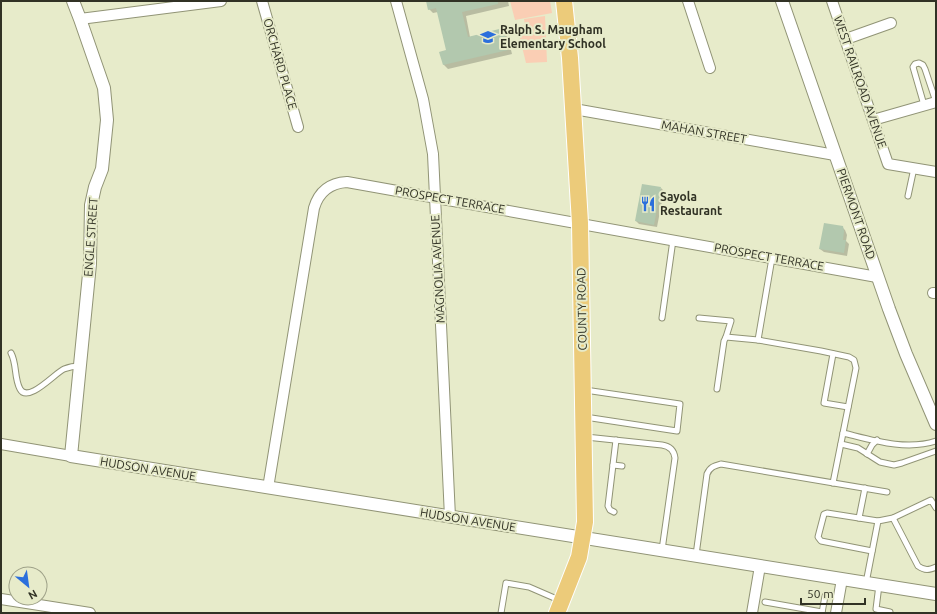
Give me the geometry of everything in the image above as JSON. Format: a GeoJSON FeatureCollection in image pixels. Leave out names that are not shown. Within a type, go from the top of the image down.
{"type":"FeatureCollection","features":[{"type":"Feature","properties":{"kind":"main road","name":"COUNTY ROAD"},"geometry":{"type":"LineString","coordinates":[[560,607],[577,563],[584,538],[586,522],[580,224],[574,109],[567,19],[564,1]]}},
{"type":"Feature","properties":{"kind":"street","name":"ENGLE STREET"},"geometry":{"type":"LineString","coordinates":[[71,456],[90,264],[90,205],[102,169],[107,120],[104,88],[73,1]]}},
{"type":"Feature","properties":{"kind":"street"},"geometry":{"type":"LineString","coordinates":[[80,19],[221,1]]}},
{"type":"Feature","properties":{"kind":"street","name":"ORCHARD PLACE"},"geometry":{"type":"LineString","coordinates":[[262,1],[298,127]]}},
{"type":"Feature","properties":{"kind":"street","name":"MAGNOLIA AVENUE"},"geometry":{"type":"LineString","coordinates":[[396,1],[423,99],[433,154],[450,517]]}},
{"type":"Feature","properties":{"kind":"street"},"geometry":{"type":"LineString","coordinates":[[688,1],[710,68]]}},
{"type":"Feature","properties":{"kind":"street","name":"PIERMONT ROAD"},"geometry":{"type":"LineString","coordinates":[[782,1],[877,277],[906,354],[936,424]]}},
{"type":"Feature","properties":{"kind":"street","name":"WEST RAILROAD AVENUE"},"geometry":{"type":"LineString","coordinates":[[832,1],[888,164],[914,168]]}},
{"type":"Feature","properties":{"kind":"street"},"geometry":{"type":"LineString","coordinates":[[846,39],[891,23]]}},
{"type":"Feature","properties":{"kind":"street"},"geometry":{"type":"LineString","coordinates":[[873,120],[936,102]]}},
{"type":"Feature","properties":{"kind":"street","name":"MAHAN STREET"},"geometry":{"type":"LineString","coordinates":[[574,109],[835,155]]}},
{"type":"Feature","properties":{"kind":"street"},"geometry":{"type":"LineString","coordinates":[[914,168],[936,172]]}},
{"type":"Feature","properties":{"kind":"street","name":"PROSPECT TERRACE"},"geometry":{"type":"LineString","coordinates":[[268,488],[314,208],[316,200],[325,188],[339,182],[347,182],[435,197],[877,277]]}},
{"type":"Feature","properties":{"kind":"street","name":"HUDSON AVENUE"},"geometry":{"type":"LineString","coordinates":[[1,444],[936,594]]}},
{"type":"Feature","properties":{"kind":"street"},"geometry":{"type":"LineString","coordinates":[[752,613],[760,566]]}},
{"type":"Feature","properties":{"kind":"street"},"geometry":{"type":"LineString","coordinates":[[836,613],[842,579]]}},
{"type":"Feature","properties":{"kind":"street"},"geometry":{"type":"LineString","coordinates":[[1,599],[90,613]]}},
{"type":"Feature","properties":{"kind":"lane"},"geometry":{"type":"LineString","coordinates":[[924,105],[913,67],[915,64],[919,63],[925,69],[936,102]]}},
{"type":"Feature","properties":{"kind":"lane"},"geometry":{"type":"LineString","coordinates":[[908,196],[914,168]]}},
{"type":"Feature","properties":{"kind":"lane"},"geometry":{"type":"LineString","coordinates":[[662,318],[673,240]]}},
{"type":"Feature","properties":{"kind":"lane"},"geometry":{"type":"LineString","coordinates":[[758,340],[772,258]]}},
{"type":"Feature","properties":{"kind":"lane"},"geometry":{"type":"LineString","coordinates":[[699,318],[731,321],[724,341],[717,389]]}},
{"type":"Feature","properties":{"kind":"lane"},"geometry":{"type":"LineString","coordinates":[[726,337],[758,340],[849,357],[854,360],[856,368],[833,483]]}},
{"type":"Feature","properties":{"kind":"lane"},"geometry":{"type":"LineString","coordinates":[[11,353],[14,358],[20,390],[24,393],[34,391],[63,369],[80,366]]}},
{"type":"Feature","properties":{"kind":"lane"},"geometry":{"type":"LineString","coordinates":[[833,354],[824,403],[848,406]]}},
{"type":"Feature","properties":{"kind":"lane"},"geometry":{"type":"LineString","coordinates":[[584,390],[680,404],[677,431],[584,417]]}},
{"type":"Feature","properties":{"kind":"lane"},"geometry":{"type":"LineString","coordinates":[[843,432],[908,446],[936,441]]}},
{"type":"Feature","properties":{"kind":"lane"},"geometry":{"type":"LineString","coordinates":[[585,436],[667,445],[673,450],[675,454],[662,551]]}},
{"type":"Feature","properties":{"kind":"lane"},"geometry":{"type":"LineString","coordinates":[[614,512],[610,510],[608,506],[616,440]]}},
{"type":"Feature","properties":{"kind":"lane"},"geometry":{"type":"LineString","coordinates":[[867,454],[877,440]]}},
{"type":"Feature","properties":{"kind":"lane"},"geometry":{"type":"LineString","coordinates":[[841,444],[858,448],[880,462],[894,465],[936,451]]}},
{"type":"Feature","properties":{"kind":"lane"},"geometry":{"type":"LineString","coordinates":[[696,556],[707,474],[709,469],[713,466],[721,464],[887,492]]}},
{"type":"Feature","properties":{"kind":"lane"},"geometry":{"type":"LineString","coordinates":[[613,465],[622,466]]}},
{"type":"Feature","properties":{"kind":"lane"},"geometry":{"type":"LineString","coordinates":[[860,518],[865,488]]}},
{"type":"Feature","properties":{"kind":"lane"},"geometry":{"type":"LineString","coordinates":[[872,551],[821,541],[818,537],[824,514],[827,513],[878,521],[893,518],[931,500],[936,508]]}},
{"type":"Feature","properties":{"kind":"lane"},"geometry":{"type":"LineString","coordinates":[[893,518],[918,566],[923,570],[928,570],[936,566]]}},
{"type":"Feature","properties":{"kind":"lane"},"geometry":{"type":"LineString","coordinates":[[866,583],[878,521]]}},
{"type":"Feature","properties":{"kind":"lane"},"geometry":{"type":"LineString","coordinates":[[501,613],[506,583],[529,587],[560,607]]}},
{"type":"Feature","properties":{"kind":"lane"},"geometry":{"type":"LineString","coordinates":[[879,585],[876,609],[890,612]]}},
{"type":"Feature","properties":{"kind":"lane"},"geometry":{"type":"LineString","coordinates":[[765,602],[822,613],[825,596]]}},
{"type":"Feature","properties":{"kind":"shaded area"},"geometry":{"type":"Polygon","coordinates":[[[510,1],[550,1],[552,13],[515,20],[510,1]]]}},
{"type":"Feature","properties":{"kind":"shaded area"},"geometry":{"type":"Polygon","coordinates":[[[545,16],[547,62],[526,63],[517,26],[525,25],[524,19],[545,16]]]}},
{"type":"Feature","properties":{"kind":"building"},"geometry":{"type":"Polygon","coordinates":[[[426,1],[498,1],[498,4],[462,12],[468,37],[503,28],[508,50],[443,65],[439,52],[446,50],[436,8],[428,10],[426,1]]]}},
{"type":"Feature","properties":{"kind":"building","name":"Sayola Restaurant"},"geometry":{"type":"Polygon","coordinates":[[[642,184],[661,187],[654,225],[635,221],[642,184]]]}},
{"type":"Feature","properties":{"kind":"building"},"geometry":{"type":"Polygon","coordinates":[[[824,223],[843,226],[843,240],[846,240],[844,253],[819,249],[824,223]]]}},
{"type":"Feature","properties":{"kind":"place","name":"Ralph S. Maugham Elementary School"},"geometry":{"type":"Point","coordinates":[488,37]}},
{"type":"Feature","properties":{"kind":"place","name":"Sayola Restaurant"},"geometry":{"type":"Point","coordinates":[648,204]}}]}
